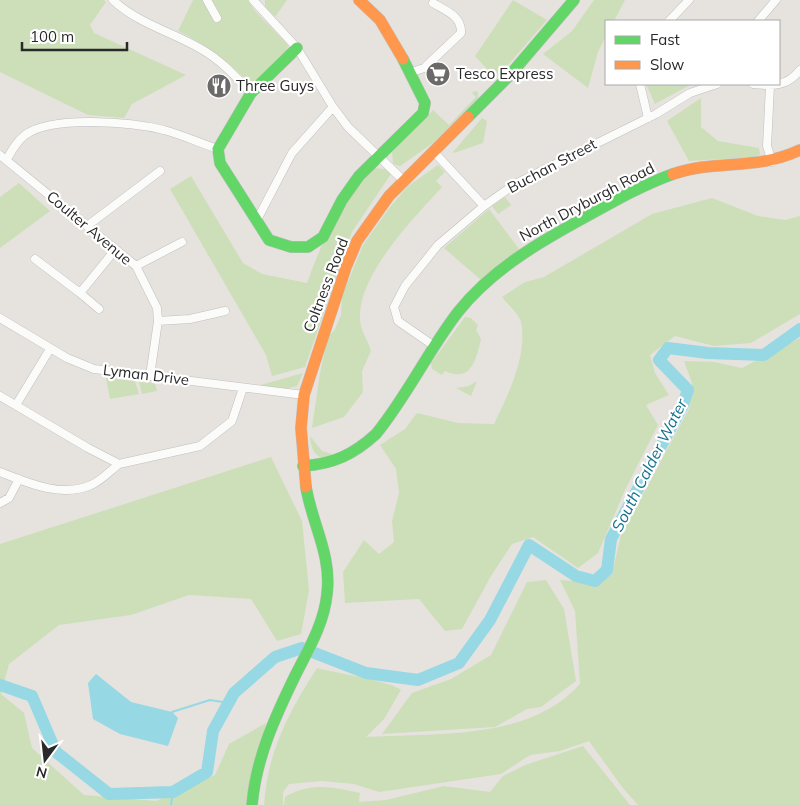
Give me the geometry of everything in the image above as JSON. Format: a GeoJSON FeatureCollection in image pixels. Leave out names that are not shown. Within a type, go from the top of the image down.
{"type":"FeatureCollection","features":[{"type":"Feature","properties":{"kind":"street"},"geometry":{"type":"LineString","coordinates":[[113,0],[124,11],[203,50],[228,68],[251,93]]}},
{"type":"Feature","properties":{"kind":"street"},"geometry":{"type":"LineString","coordinates":[[208,0],[217,18]]}},
{"type":"Feature","properties":{"kind":"street"},"geometry":{"type":"LineString","coordinates":[[253,0],[297,48],[333,107],[348,127],[403,180]]}},
{"type":"Feature","properties":{"kind":"street"},"geometry":{"type":"LineString","coordinates":[[297,48],[251,93],[218,149],[220,162],[269,240],[275,244],[304,248],[314,245],[323,238],[341,201],[360,176],[423,113],[425,103],[412,72],[380,20],[359,0]]}},
{"type":"Feature","properties":{"kind":"street","name":"Coltness Road"},"geometry":{"type":"LineString","coordinates":[[252,805],[259,767],[269,736],[320,627],[327,595],[328,564],[308,497],[303,466],[301,428],[304,395],[315,355],[357,241],[389,196],[403,180],[434,152],[510,75],[574,0]]}},
{"type":"Feature","properties":{"kind":"street"},"geometry":{"type":"LineString","coordinates":[[669,20],[689,0]]}},
{"type":"Feature","properties":{"kind":"street"},"geometry":{"type":"LineString","coordinates":[[759,20],[776,0]]}},
{"type":"Feature","properties":{"kind":"street"},"geometry":{"type":"LineString","coordinates":[[412,72],[424,68],[461,33],[462,26],[458,18],[433,3]]}},
{"type":"Feature","properties":{"kind":"street"},"geometry":{"type":"LineString","coordinates":[[780,84],[794,78],[800,70]]}},
{"type":"Feature","properties":{"kind":"street"},"geometry":{"type":"LineString","coordinates":[[640,85],[648,118]]}},
{"type":"Feature","properties":{"kind":"street","name":"Buchan Street"},"geometry":{"type":"LineString","coordinates":[[434,346],[398,321],[394,315],[396,301],[438,245],[484,206],[515,184],[648,118],[690,93],[714,85]]}},
{"type":"Feature","properties":{"kind":"street"},"geometry":{"type":"LineString","coordinates":[[762,85],[778,85]]}},
{"type":"Feature","properties":{"kind":"street"},"geometry":{"type":"LineString","coordinates":[[770,86],[767,146],[772,162]]}},
{"type":"Feature","properties":{"kind":"street"},"geometry":{"type":"LineString","coordinates":[[257,220],[292,153],[333,107]]}},
{"type":"Feature","properties":{"kind":"street"},"geometry":{"type":"LineString","coordinates":[[3,157],[19,140],[39,128],[73,122],[130,125],[164,130],[218,149]]}},
{"type":"Feature","properties":{"kind":"street","name":"North Dryburgh Road"},"geometry":{"type":"LineString","coordinates":[[303,466],[319,467],[340,461],[374,437],[397,408],[449,324],[476,291],[524,253],[551,236],[650,182],[669,175],[704,167],[749,166],[772,162],[800,150]]}},
{"type":"Feature","properties":{"kind":"street"},"geometry":{"type":"LineString","coordinates":[[434,152],[484,206]]}},
{"type":"Feature","properties":{"kind":"street","name":"Coulter Avenue"},"geometry":{"type":"LineString","coordinates":[[3,157],[136,266],[153,299],[158,321],[150,376]]}},
{"type":"Feature","properties":{"kind":"street"},"geometry":{"type":"LineString","coordinates":[[86,226],[160,171]]}},
{"type":"Feature","properties":{"kind":"street"},"geometry":{"type":"LineString","coordinates":[[136,266],[182,242]]}},
{"type":"Feature","properties":{"kind":"street"},"geometry":{"type":"LineString","coordinates":[[80,293],[115,250]]}},
{"type":"Feature","properties":{"kind":"street"},"geometry":{"type":"LineString","coordinates":[[35,259],[99,308]]}},
{"type":"Feature","properties":{"kind":"street"},"geometry":{"type":"LineString","coordinates":[[158,321],[190,319],[225,311]]}},
{"type":"Feature","properties":{"kind":"street","name":"Lyman Drive"},"geometry":{"type":"LineString","coordinates":[[0,318],[50,349],[94,368],[304,395]]}},
{"type":"Feature","properties":{"kind":"street"},"geometry":{"type":"LineString","coordinates":[[16,405],[50,349]]}},
{"type":"Feature","properties":{"kind":"street"},"geometry":{"type":"LineString","coordinates":[[0,472],[61,490],[92,485],[120,464],[200,446],[232,421],[243,388]]}},
{"type":"Feature","properties":{"kind":"street"},"geometry":{"type":"LineString","coordinates":[[0,396],[88,448],[120,464]]}},
{"type":"Feature","properties":{"kind":"street"},"geometry":{"type":"LineString","coordinates":[[0,503],[9,498],[19,479]]}},
{"type":"Feature","properties":{"kind":"green space"},"geometry":{"type":"Polygon","coordinates":[[[0,0],[104,0],[106,2],[90,25],[94,33],[186,75],[132,104],[124,118],[88,115],[0,72],[0,0]]]}},
{"type":"Feature","properties":{"kind":"green space"},"geometry":{"type":"Polygon","coordinates":[[[193,0],[248,0],[255,11],[288,45],[287,51],[256,82],[248,82],[216,54],[178,31],[193,0]]]}},
{"type":"Feature","properties":{"kind":"green space"},"geometry":{"type":"Polygon","coordinates":[[[265,0],[287,0],[275,17],[265,6],[265,0]]]}},
{"type":"Feature","properties":{"kind":"green space"},"geometry":{"type":"Polygon","coordinates":[[[513,0],[547,20],[496,79],[475,56],[513,0]]]}},
{"type":"Feature","properties":{"kind":"green space"},"geometry":{"type":"Polygon","coordinates":[[[594,0],[625,0],[615,20],[605,20],[605,38],[598,52],[588,88],[543,54],[572,31],[594,0]]]}},
{"type":"Feature","properties":{"kind":"green space"},"geometry":{"type":"Polygon","coordinates":[[[646,85],[690,85],[655,104],[646,85]]]}},
{"type":"Feature","properties":{"kind":"green space"},"geometry":{"type":"Polygon","coordinates":[[[478,92],[478,99],[433,143],[400,166],[393,164],[392,152],[433,110],[449,125],[476,97],[472,93],[478,92]]]}},
{"type":"Feature","properties":{"kind":"green space"},"geometry":{"type":"Polygon","coordinates":[[[701,98],[701,127],[718,141],[759,148],[760,154],[757,157],[689,161],[667,121],[701,98]]]}},
{"type":"Feature","properties":{"kind":"green space"},"geometry":{"type":"Polygon","coordinates":[[[482,118],[487,121],[483,143],[454,153],[453,152],[482,118]]]}},
{"type":"Feature","properties":{"kind":"green space"},"geometry":{"type":"Polygon","coordinates":[[[438,165],[445,172],[436,181],[442,187],[387,251],[375,270],[360,308],[361,326],[371,351],[362,371],[363,392],[344,417],[312,428],[320,373],[328,336],[334,331],[341,315],[342,296],[363,245],[390,207],[408,186],[438,165]]]}},
{"type":"Feature","properties":{"kind":"green space"},"geometry":{"type":"Polygon","coordinates":[[[374,168],[385,169],[391,174],[352,232],[305,367],[272,376],[266,355],[170,189],[191,176],[243,263],[262,274],[307,283],[326,236],[342,206],[374,168]]]}},
{"type":"Feature","properties":{"kind":"green space"},"geometry":{"type":"Polygon","coordinates":[[[19,183],[50,211],[0,248],[0,197],[19,183]]]}},
{"type":"Feature","properties":{"kind":"green space"},"geometry":{"type":"Polygon","coordinates":[[[505,197],[511,205],[498,214],[492,206],[505,197]]]}},
{"type":"Feature","properties":{"kind":"green space"},"geometry":{"type":"Polygon","coordinates":[[[712,198],[758,216],[785,220],[800,216],[800,314],[751,343],[714,346],[675,336],[650,355],[655,373],[669,395],[646,405],[658,425],[625,490],[598,553],[578,568],[533,537],[512,544],[491,576],[462,629],[445,631],[419,599],[345,603],[343,572],[364,540],[379,554],[394,542],[392,521],[399,493],[396,469],[380,445],[405,429],[417,413],[458,423],[494,424],[515,374],[522,348],[520,319],[502,297],[525,282],[544,277],[652,214],[712,198]]]}},
{"type":"Feature","properties":{"kind":"green space"},"geometry":{"type":"Polygon","coordinates":[[[489,209],[519,249],[481,280],[444,248],[489,209]]]}},
{"type":"Feature","properties":{"kind":"green space"},"geometry":{"type":"Polygon","coordinates":[[[465,317],[471,318],[478,325],[476,330],[481,339],[477,355],[466,372],[454,374],[445,371],[442,375],[432,369],[431,363],[465,317]]]}},
{"type":"Feature","properties":{"kind":"green space"},"geometry":{"type":"Polygon","coordinates":[[[800,338],[800,805],[638,805],[622,787],[589,741],[560,751],[530,755],[501,774],[379,792],[354,784],[322,781],[289,784],[283,792],[283,805],[264,805],[270,767],[281,733],[297,701],[317,668],[386,683],[401,690],[384,719],[366,737],[451,734],[508,725],[535,716],[559,702],[580,684],[575,611],[560,580],[598,583],[612,574],[621,535],[689,409],[692,383],[684,361],[714,362],[742,368],[800,338]]]}},
{"type":"Feature","properties":{"kind":"green space"},"geometry":{"type":"Polygon","coordinates":[[[303,373],[297,386],[286,389],[257,386],[303,373]]]}},
{"type":"Feature","properties":{"kind":"green space"},"geometry":{"type":"Polygon","coordinates":[[[106,378],[135,381],[139,394],[110,399],[106,378]]]}},
{"type":"Feature","properties":{"kind":"green space"},"geometry":{"type":"Polygon","coordinates":[[[477,381],[471,396],[456,388],[469,386],[477,381]]]}},
{"type":"Feature","properties":{"kind":"green space"},"geometry":{"type":"Polygon","coordinates":[[[139,382],[155,383],[157,391],[142,394],[139,382]]]}},
{"type":"Feature","properties":{"kind":"green space"},"geometry":{"type":"Polygon","coordinates":[[[310,436],[322,451],[338,456],[330,460],[317,455],[311,445],[310,436]]]}},
{"type":"Feature","properties":{"kind":"green space"},"geometry":{"type":"Polygon","coordinates":[[[271,457],[302,521],[309,590],[301,634],[277,641],[251,599],[189,595],[131,615],[59,625],[9,664],[1,694],[24,713],[32,748],[84,795],[156,801],[215,775],[229,744],[266,723],[250,783],[248,805],[0,805],[0,544],[271,457]]]}},
{"type":"Feature","properties":{"kind":"green space"},"geometry":{"type":"Polygon","coordinates":[[[546,580],[564,609],[576,681],[541,707],[527,709],[495,727],[382,734],[412,693],[451,679],[491,655],[527,582],[546,580]]]}},
{"type":"Feature","properties":{"kind":"green space"},"geometry":{"type":"Polygon","coordinates":[[[583,746],[630,805],[284,805],[285,797],[295,792],[322,787],[360,793],[359,802],[386,800],[444,786],[490,792],[503,776],[525,765],[583,746]]]}},
{"type":"Feature","properties":{"kind":"water"},"geometry":{"type":"Polygon","coordinates":[[[96,674],[131,702],[172,712],[178,718],[168,746],[120,734],[93,719],[88,683],[96,674]]]}},
{"type":"Feature","properties":{"kind":"waterway","name":"South Calder Water"},"geometry":{"type":"LineString","coordinates":[[0,685],[32,696],[56,752],[109,794],[173,792],[207,772],[213,731],[234,693],[275,657],[302,648],[366,673],[418,680],[459,663],[490,620],[529,545],[576,576],[595,581],[607,570],[611,539],[682,407],[688,390],[659,360],[668,348],[708,353],[764,355],[800,329]]}},
{"type":"Feature","properties":{"kind":"waterway"},"geometry":{"type":"LineString","coordinates":[[172,712],[210,700],[229,703]]}},
{"type":"Feature","properties":{"kind":"waterway"},"geometry":{"type":"LineString","coordinates":[[171,805],[173,792]]}},
{"type":"Feature","properties":{"kind":"traffic: fast"},"geometry":{"type":"LineString","coordinates":[[468,117],[510,75],[574,0]]}},
{"type":"Feature","properties":{"kind":"traffic: fast"},"geometry":{"type":"LineString","coordinates":[[297,48],[251,93],[218,149],[220,163],[269,240],[291,247],[308,247],[323,237],[342,200],[359,176],[423,113],[425,103],[403,59]]}},
{"type":"Feature","properties":{"kind":"traffic: fast"},"geometry":{"type":"LineString","coordinates":[[303,466],[333,461],[359,448],[376,434],[398,404],[458,312],[472,296],[503,269],[537,245],[573,224],[632,192],[673,174]]}},
{"type":"Feature","properties":{"kind":"traffic: fast"},"geometry":{"type":"LineString","coordinates":[[252,805],[262,754],[274,722],[315,636],[323,616],[327,594],[327,566],[306,487]]}},
{"type":"Feature","properties":{"kind":"traffic: slow"},"geometry":{"type":"LineString","coordinates":[[359,0],[380,20],[403,59]]}},
{"type":"Feature","properties":{"kind":"traffic: slow"},"geometry":{"type":"LineString","coordinates":[[306,487],[301,428],[304,395],[346,267],[357,241],[389,196],[468,117]]}},
{"type":"Feature","properties":{"kind":"traffic: slow"},"geometry":{"type":"LineString","coordinates":[[673,174],[705,167],[768,160],[800,150]]}},
{"type":"Feature","properties":{"kind":"place","name":"Tesco Express"},"geometry":{"type":"Point","coordinates":[438,74]}},
{"type":"Feature","properties":{"kind":"place","name":"Three Guys"},"geometry":{"type":"Point","coordinates":[219,86]}}]}
